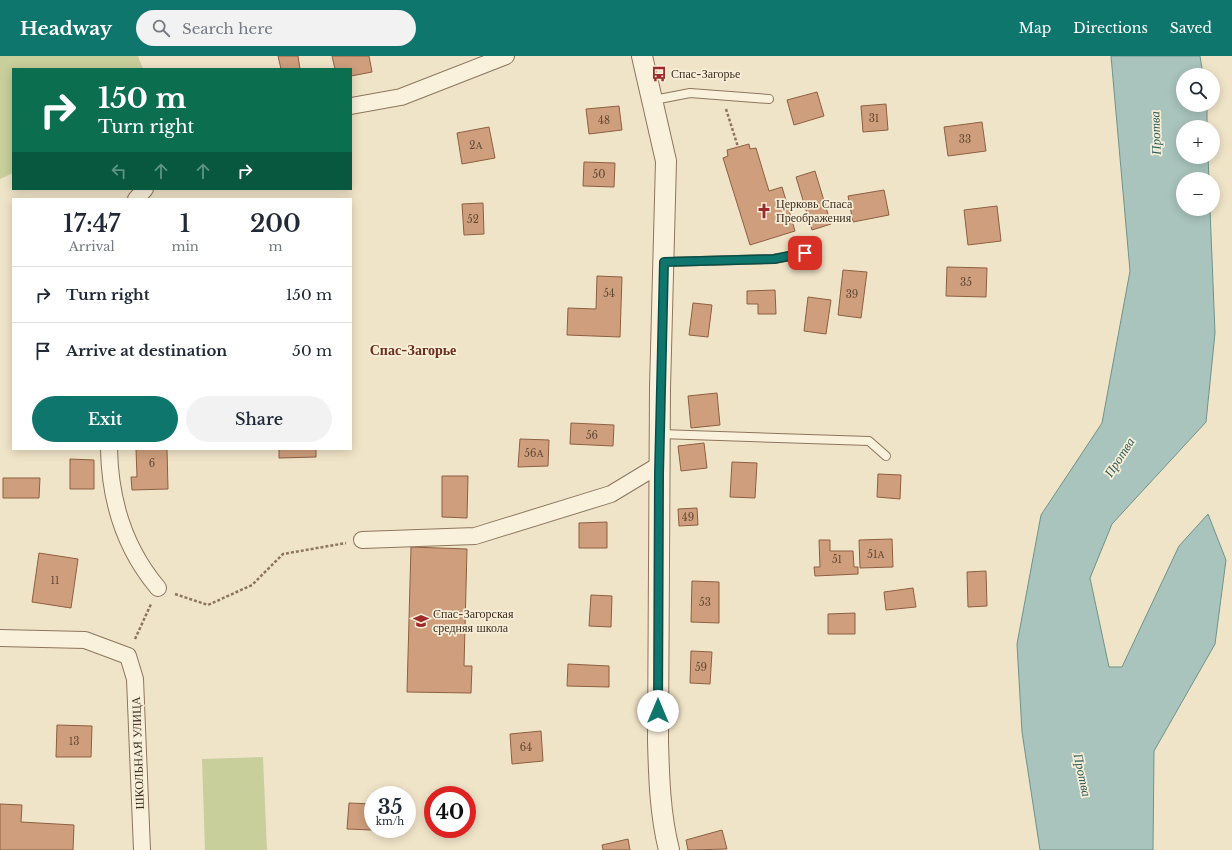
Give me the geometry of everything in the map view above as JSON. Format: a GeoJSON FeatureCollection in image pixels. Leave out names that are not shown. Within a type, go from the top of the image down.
{"type":"FeatureCollection","features":[{"type":"Feature","properties":{"kind":"street"},"geometry":{"type":"LineString","coordinates":[[352,106],[401,98],[506,56]]}},
{"type":"Feature","properties":{"kind":"street"},"geometry":{"type":"LineString","coordinates":[[642,56],[654,100],[666,161],[660,434],[658,741],[659,794],[663,826],[669,850]]}},
{"type":"Feature","properties":{"kind":"street"},"geometry":{"type":"LineString","coordinates":[[137,198],[144,190]]}},
{"type":"Feature","properties":{"kind":"street"},"geometry":{"type":"LineString","coordinates":[[109,450],[109,477],[122,529],[143,571],[158,588]]}},
{"type":"Feature","properties":{"kind":"street"},"geometry":{"type":"LineString","coordinates":[[362,540],[476,536],[611,494],[660,465]]}},
{"type":"Feature","properties":{"kind":"street"},"geometry":{"type":"LineString","coordinates":[[0,638],[86,640],[128,656]]}},
{"type":"Feature","properties":{"kind":"street","name":"ШКОЛЬНАЯ УЛИЦА"},"geometry":{"type":"LineString","coordinates":[[128,656],[135,678],[142,850]]}},
{"type":"Feature","properties":{"kind":"lane"},"geometry":{"type":"LineString","coordinates":[[654,100],[690,93],[769,99]]}},
{"type":"Feature","properties":{"kind":"lane"},"geometry":{"type":"LineString","coordinates":[[664,262],[774,259],[805,253]]}},
{"type":"Feature","properties":{"kind":"lane"},"geometry":{"type":"LineString","coordinates":[[660,434],[869,441],[886,456]]}},
{"type":"Feature","properties":{"kind":"path"},"geometry":{"type":"LineString","coordinates":[[731,125],[738,147]]}},
{"type":"Feature","properties":{"kind":"path"},"geometry":{"type":"LineString","coordinates":[[128,656],[158,588],[208,605],[252,585],[283,554],[362,540]]}},
{"type":"Feature","properties":{"kind":"green space"},"geometry":{"type":"Polygon","coordinates":[[[0,56],[138,56],[143,68],[12,68],[12,173],[0,179],[0,56]]]}},
{"type":"Feature","properties":{"kind":"green space"},"geometry":{"type":"Polygon","coordinates":[[[263,757],[267,850],[205,850],[202,759],[263,757]]]}},
{"type":"Feature","properties":{"kind":"water","name":"Протва"},"geometry":{"type":"Polygon","coordinates":[[[1111,56],[1200,56],[1202,68],[1176,68],[1176,112],[1207,112],[1207,120],[1176,120],[1176,164],[1208,164],[1209,172],[1176,172],[1176,216],[1210,216],[1215,333],[1206,422],[1112,524],[1090,578],[1109,667],[1122,667],[1179,546],[1208,514],[1226,560],[1215,644],[1154,751],[1153,850],[1040,850],[1022,732],[1017,644],[1041,515],[1102,423],[1130,271],[1111,56]]]}},
{"type":"Feature","properties":{"kind":"building"},"geometry":{"type":"Polygon","coordinates":[[[278,56],[298,56],[300,68],[281,68],[278,56]]]}},
{"type":"Feature","properties":{"kind":"building"},"geometry":{"type":"Polygon","coordinates":[[[332,56],[369,56],[372,72],[352,76],[352,68],[335,68],[332,56]]]}},
{"type":"Feature","properties":{"kind":"building"},"geometry":{"type":"Polygon","coordinates":[[[817,92],[824,116],[794,125],[787,100],[817,92]]]}},
{"type":"Feature","properties":{"kind":"building"},"geometry":{"type":"Polygon","coordinates":[[[886,104],[888,130],[863,132],[861,106],[886,104]]]}},
{"type":"Feature","properties":{"kind":"building"},"geometry":{"type":"Polygon","coordinates":[[[619,106],[622,130],[589,134],[586,109],[619,106]]]}},
{"type":"Feature","properties":{"kind":"building"},"geometry":{"type":"Polygon","coordinates":[[[982,122],[986,151],[948,156],[944,127],[982,122]]]}},
{"type":"Feature","properties":{"kind":"building"},"geometry":{"type":"Polygon","coordinates":[[[489,127],[495,158],[462,164],[457,133],[489,127]]]}},
{"type":"Feature","properties":{"kind":"building","name":"Церковь Спаса Преображения"},"geometry":{"type":"Polygon","coordinates":[[[749,144],[750,149],[756,148],[769,191],[782,187],[795,231],[750,245],[723,158],[728,156],[727,150],[749,144]]]}},
{"type":"Feature","properties":{"kind":"building"},"geometry":{"type":"Polygon","coordinates":[[[584,162],[615,163],[614,187],[583,186],[584,162]]]}},
{"type":"Feature","properties":{"kind":"building"},"geometry":{"type":"Polygon","coordinates":[[[815,171],[831,224],[812,230],[796,177],[815,171]]]}},
{"type":"Feature","properties":{"kind":"building"},"geometry":{"type":"Polygon","coordinates":[[[884,190],[889,215],[853,222],[848,196],[884,190]]]}},
{"type":"Feature","properties":{"kind":"building"},"geometry":{"type":"Polygon","coordinates":[[[483,203],[484,234],[464,235],[462,204],[483,203]]]}},
{"type":"Feature","properties":{"kind":"building"},"geometry":{"type":"Polygon","coordinates":[[[997,206],[1001,241],[968,245],[964,210],[997,206]]]}},
{"type":"Feature","properties":{"kind":"building"},"geometry":{"type":"Polygon","coordinates":[[[947,267],[987,268],[986,297],[946,296],[947,267]]]}},
{"type":"Feature","properties":{"kind":"building"},"geometry":{"type":"Polygon","coordinates":[[[843,270],[867,272],[861,318],[838,315],[843,270]]]}},
{"type":"Feature","properties":{"kind":"building"},"geometry":{"type":"Polygon","coordinates":[[[597,276],[622,277],[620,337],[567,335],[568,308],[596,309],[597,276]]]}},
{"type":"Feature","properties":{"kind":"building"},"geometry":{"type":"Polygon","coordinates":[[[775,290],[776,314],[758,314],[758,304],[747,304],[747,291],[775,290]]]}},
{"type":"Feature","properties":{"kind":"building"},"geometry":{"type":"Polygon","coordinates":[[[808,297],[831,300],[826,334],[804,331],[808,297]]]}},
{"type":"Feature","properties":{"kind":"building"},"geometry":{"type":"Polygon","coordinates":[[[693,303],[712,305],[708,337],[689,335],[693,303]]]}},
{"type":"Feature","properties":{"kind":"building"},"geometry":{"type":"Polygon","coordinates":[[[717,393],[720,425],[691,428],[688,396],[717,393]]]}},
{"type":"Feature","properties":{"kind":"building"},"geometry":{"type":"Polygon","coordinates":[[[571,423],[614,425],[613,446],[570,444],[571,423]]]}},
{"type":"Feature","properties":{"kind":"building"},"geometry":{"type":"Polygon","coordinates":[[[520,439],[549,440],[548,466],[518,467],[520,439]]]}},
{"type":"Feature","properties":{"kind":"building"},"geometry":{"type":"Polygon","coordinates":[[[704,443],[707,468],[681,471],[678,446],[704,443]]]}},
{"type":"Feature","properties":{"kind":"building"},"geometry":{"type":"Polygon","coordinates":[[[136,450],[167,450],[168,489],[132,490],[131,477],[137,477],[136,450]]]}},
{"type":"Feature","properties":{"kind":"building"},"geometry":{"type":"Polygon","coordinates":[[[279,450],[316,450],[316,457],[279,458],[279,450]]]}},
{"type":"Feature","properties":{"kind":"building"},"geometry":{"type":"Polygon","coordinates":[[[70,459],[94,460],[94,489],[70,489],[70,459]]]}},
{"type":"Feature","properties":{"kind":"building"},"geometry":{"type":"Polygon","coordinates":[[[732,462],[757,463],[755,498],[730,497],[732,462]]]}},
{"type":"Feature","properties":{"kind":"building"},"geometry":{"type":"Polygon","coordinates":[[[878,474],[901,475],[900,499],[877,497],[878,474]]]}},
{"type":"Feature","properties":{"kind":"building"},"geometry":{"type":"Polygon","coordinates":[[[442,476],[468,476],[467,518],[442,517],[442,476]]]}},
{"type":"Feature","properties":{"kind":"building"},"geometry":{"type":"Polygon","coordinates":[[[3,478],[40,478],[39,498],[3,498],[3,478]]]}},
{"type":"Feature","properties":{"kind":"building"},"geometry":{"type":"Polygon","coordinates":[[[697,508],[698,525],[679,526],[678,509],[697,508]]]}},
{"type":"Feature","properties":{"kind":"building"},"geometry":{"type":"Polygon","coordinates":[[[607,522],[607,548],[579,548],[579,523],[607,522]]]}},
{"type":"Feature","properties":{"kind":"building"},"geometry":{"type":"Polygon","coordinates":[[[892,539],[893,567],[860,568],[859,540],[892,539]]]}},
{"type":"Feature","properties":{"kind":"building"},"geometry":{"type":"Polygon","coordinates":[[[819,540],[830,540],[830,551],[853,551],[854,567],[858,567],[858,574],[815,576],[814,567],[820,567],[819,540]]]}},
{"type":"Feature","properties":{"kind":"building"},"geometry":{"type":"Polygon","coordinates":[[[411,547],[467,549],[464,666],[472,666],[471,693],[407,692],[411,547]]]}},
{"type":"Feature","properties":{"kind":"building"},"geometry":{"type":"Polygon","coordinates":[[[39,553],[78,559],[71,608],[32,602],[39,553]]]}},
{"type":"Feature","properties":{"kind":"building"},"geometry":{"type":"Polygon","coordinates":[[[986,571],[987,606],[968,607],[967,572],[986,571]]]}},
{"type":"Feature","properties":{"kind":"building"},"geometry":{"type":"Polygon","coordinates":[[[692,581],[719,582],[719,623],[691,622],[692,581]]]}},
{"type":"Feature","properties":{"kind":"building"},"geometry":{"type":"Polygon","coordinates":[[[913,588],[916,607],[886,610],[884,592],[913,588]]]}},
{"type":"Feature","properties":{"kind":"building"},"geometry":{"type":"Polygon","coordinates":[[[591,595],[612,596],[611,627],[589,626],[591,595]]]}},
{"type":"Feature","properties":{"kind":"building"},"geometry":{"type":"Polygon","coordinates":[[[855,613],[855,634],[828,634],[828,614],[855,613]]]}},
{"type":"Feature","properties":{"kind":"building"},"geometry":{"type":"Polygon","coordinates":[[[691,651],[712,652],[710,684],[690,683],[691,651]]]}},
{"type":"Feature","properties":{"kind":"building"},"geometry":{"type":"Polygon","coordinates":[[[568,664],[609,666],[609,687],[567,686],[568,664]]]}},
{"type":"Feature","properties":{"kind":"building"},"geometry":{"type":"Polygon","coordinates":[[[57,725],[92,726],[91,757],[56,757],[57,725]]]}},
{"type":"Feature","properties":{"kind":"building"},"geometry":{"type":"Polygon","coordinates":[[[541,731],[543,761],[512,764],[510,734],[541,731]]]}},
{"type":"Feature","properties":{"kind":"building"},"geometry":{"type":"Polygon","coordinates":[[[349,803],[364,804],[364,830],[347,829],[349,803]]]}},
{"type":"Feature","properties":{"kind":"building"},"geometry":{"type":"Polygon","coordinates":[[[0,804],[22,805],[21,822],[74,825],[73,850],[0,850],[0,804]]]}},
{"type":"Feature","properties":{"kind":"building"},"geometry":{"type":"Polygon","coordinates":[[[722,830],[727,849],[688,850],[686,840],[722,830]]]}},
{"type":"Feature","properties":{"kind":"building"},"geometry":{"type":"Polygon","coordinates":[[[628,839],[630,850],[603,850],[602,845],[628,839]]]}},
{"type":"Feature","properties":{"kind":"place","name":"Спас-Загорье"},"geometry":{"type":"Point","coordinates":[659,74]}},
{"type":"Feature","properties":{"kind":"place","name":"Церковь Спаса Преображения"},"geometry":{"type":"Point","coordinates":[764,211]}},
{"type":"Feature","properties":{"kind":"place","name":"Спас-Загорская средняя школа"},"geometry":{"type":"Point","coordinates":[421,621]}},
{"type":"Feature","properties":{"kind":"district","name":"Спас-Загорье"},"geometry":{"type":"Point","coordinates":[413,350]}},
{"type":"Feature","properties":{"kind":"route"},"geometry":{"type":"LineString","coordinates":[[658,711],[660,388],[664,262],[774,259],[805,253]]}}]}
